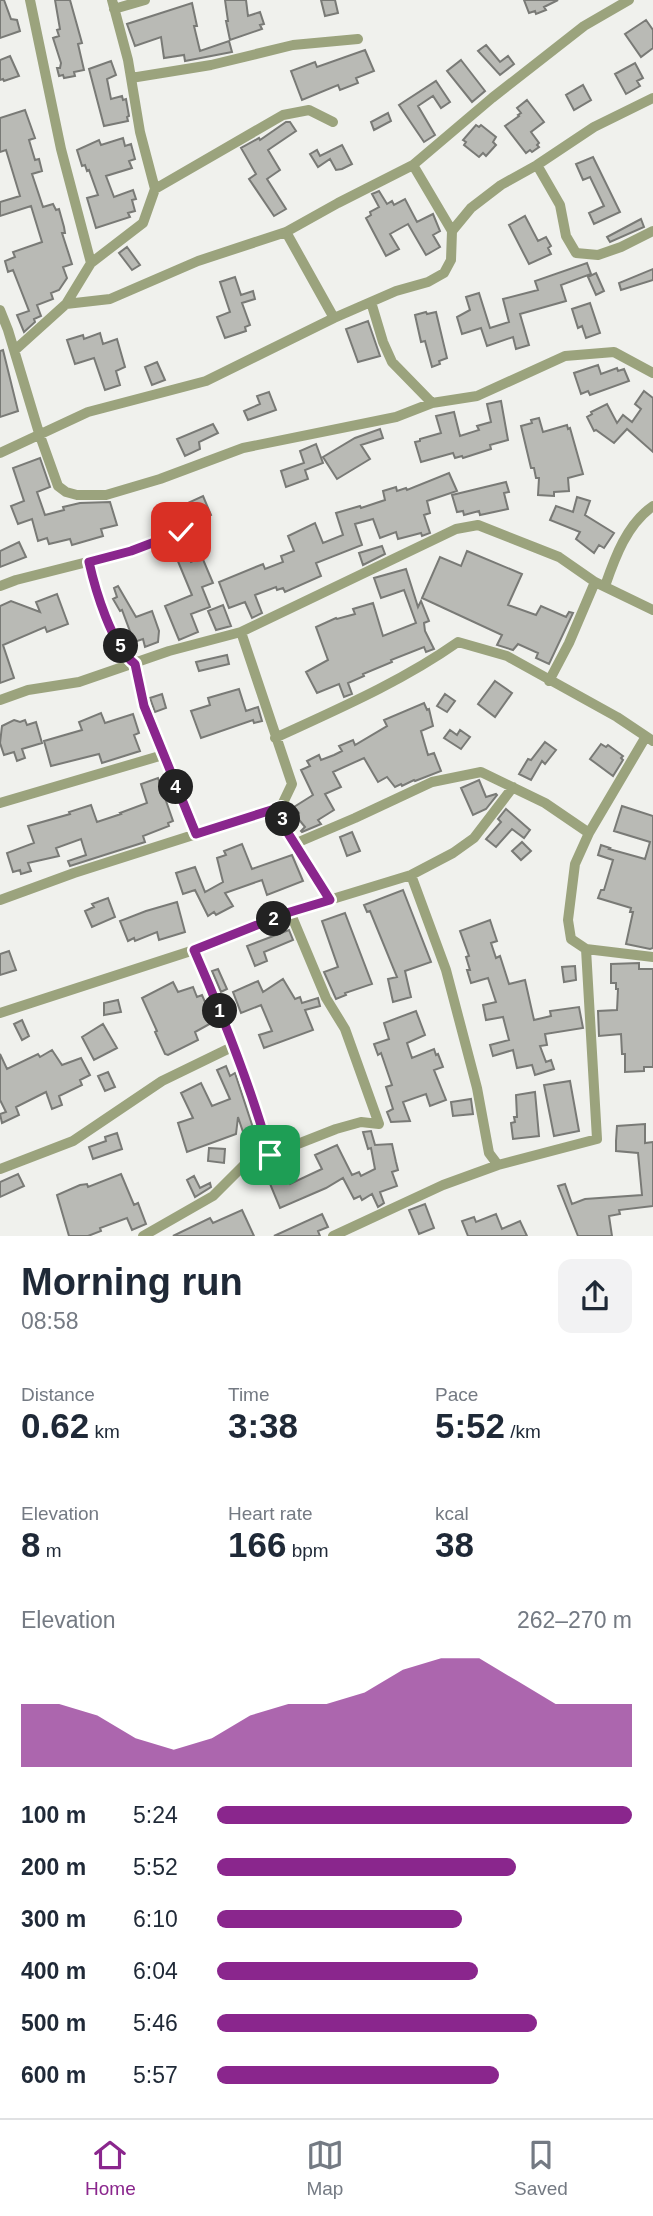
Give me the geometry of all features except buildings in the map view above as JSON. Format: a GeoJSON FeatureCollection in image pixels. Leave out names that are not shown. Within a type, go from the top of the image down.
{"type":"FeatureCollection","features":[{"type":"Feature","properties":{"kind":"street"},"geometry":{"type":"LineString","coordinates":[[30,0],[61,149],[91,262]]}},
{"type":"Feature","properties":{"kind":"street"},"geometry":{"type":"LineString","coordinates":[[15,350],[66,304],[91,262],[143,223],[156,189],[140,132],[131,78],[113,5],[145,0]]}},
{"type":"Feature","properties":{"kind":"street"},"geometry":{"type":"LineString","coordinates":[[66,304],[110,299],[198,261],[286,233],[412,165],[482,105],[584,26],[629,0]]}},
{"type":"Feature","properties":{"kind":"street"},"geometry":{"type":"LineString","coordinates":[[131,78],[211,65],[293,45],[358,39]]}},
{"type":"Feature","properties":{"kind":"street"},"geometry":{"type":"LineString","coordinates":[[452,231],[471,208],[501,185],[594,127],[653,98]]}},
{"type":"Feature","properties":{"kind":"street"},"geometry":{"type":"LineString","coordinates":[[156,189],[283,115],[309,110],[333,122]]}},
{"type":"Feature","properties":{"kind":"street"},"geometry":{"type":"LineString","coordinates":[[0,453],[88,412],[206,381],[334,318],[428,282],[444,273],[451,260],[452,231],[412,165]]}},
{"type":"Feature","properties":{"kind":"street"},"geometry":{"type":"LineString","coordinates":[[537,165],[560,205],[566,236],[576,253],[598,255],[653,231]]}},
{"type":"Feature","properties":{"kind":"street"},"geometry":{"type":"LineString","coordinates":[[286,233],[334,318]]}},
{"type":"Feature","properties":{"kind":"street"},"geometry":{"type":"LineString","coordinates":[[371,302],[392,362],[432,403]]}},
{"type":"Feature","properties":{"kind":"street"},"geometry":{"type":"LineString","coordinates":[[0,310],[4,331],[15,350],[39,433],[58,486],[76,495],[106,495],[160,479],[243,448],[396,418],[432,403],[477,396],[565,356],[614,352],[653,373]]}},
{"type":"Feature","properties":{"kind":"street"},"geometry":{"type":"LineString","coordinates":[[549,681],[630,529],[653,506]]}},
{"type":"Feature","properties":{"kind":"street"},"geometry":{"type":"LineString","coordinates":[[0,700],[28,690],[79,682],[169,651],[241,632],[456,528],[478,525],[559,557],[600,584],[653,610]]}},
{"type":"Feature","properties":{"kind":"street"},"geometry":{"type":"LineString","coordinates":[[0,586],[131,551],[181,532]]}},
{"type":"Feature","properties":{"kind":"street"},"geometry":{"type":"LineString","coordinates":[[89,562],[103,612],[127,659],[135,664],[144,706],[196,834]]}},
{"type":"Feature","properties":{"kind":"street"},"geometry":{"type":"LineString","coordinates":[[241,632],[292,784],[281,807],[286,830],[330,900]]}},
{"type":"Feature","properties":{"kind":"street"},"geometry":{"type":"LineString","coordinates":[[275,738],[371,694],[433,660],[458,642],[507,656],[617,718],[649,739],[589,833],[575,864],[568,920],[571,939],[586,949],[653,957]]}},
{"type":"Feature","properties":{"kind":"street"},"geometry":{"type":"LineString","coordinates":[[0,803],[163,755]]}},
{"type":"Feature","properties":{"kind":"street"},"geometry":{"type":"LineString","coordinates":[[294,844],[432,782],[481,772],[545,803],[589,833]]}},
{"type":"Feature","properties":{"kind":"street"},"geometry":{"type":"LineString","coordinates":[[0,1013],[194,950],[290,912],[411,875],[453,853],[474,838],[513,787]]}},
{"type":"Feature","properties":{"kind":"street"},"geometry":{"type":"LineString","coordinates":[[0,900],[74,873],[281,807]]}},
{"type":"Feature","properties":{"kind":"street"},"geometry":{"type":"LineString","coordinates":[[411,875],[446,970],[477,1088],[489,1153],[498,1165]]}},
{"type":"Feature","properties":{"kind":"street"},"geometry":{"type":"LineString","coordinates":[[143,1236],[161,1232],[213,1196],[244,1165],[360,1122],[379,1124],[345,1029],[326,998],[290,912]]}},
{"type":"Feature","properties":{"kind":"street"},"geometry":{"type":"LineString","coordinates":[[333,1236],[443,1185],[498,1165],[597,1139],[586,949]]}},
{"type":"Feature","properties":{"kind":"street"},"geometry":{"type":"LineString","coordinates":[[194,950],[255,1102],[270,1155]]}},
{"type":"Feature","properties":{"kind":"street"},"geometry":{"type":"LineString","coordinates":[[1,1167],[73,1141],[162,1081],[232,1047]]}},
{"type":"Feature","properties":{"kind":"route"},"geometry":{"type":"LineString","coordinates":[[181,532],[131,551],[89,562],[103,612],[127,659],[135,664],[144,706],[196,834],[281,807],[286,830],[330,900],[290,912],[194,950],[255,1102],[270,1155]]}}]}
